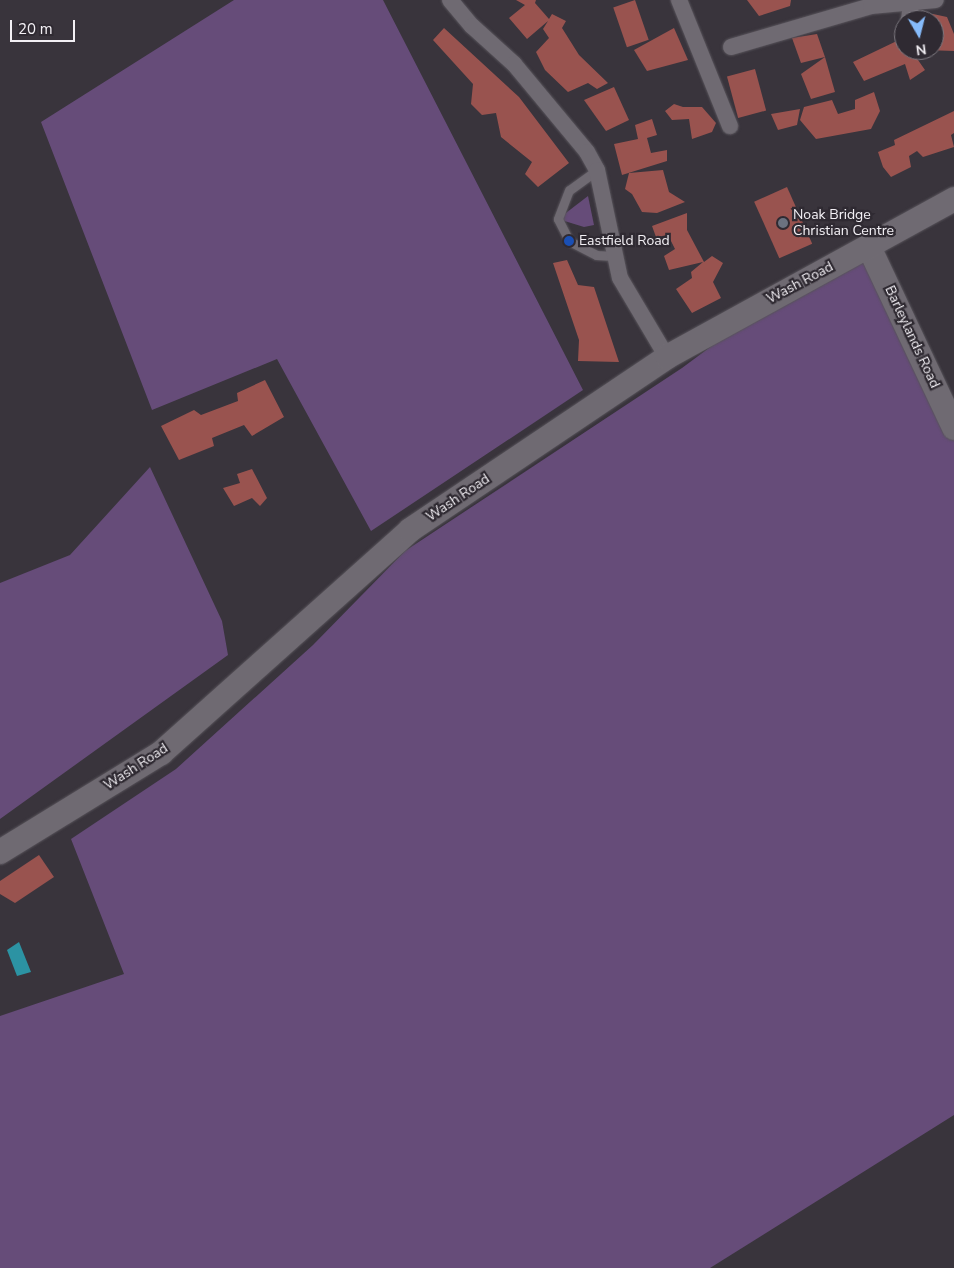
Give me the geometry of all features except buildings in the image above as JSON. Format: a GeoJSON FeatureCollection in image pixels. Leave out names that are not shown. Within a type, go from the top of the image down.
{"type":"FeatureCollection","features":[{"type":"Feature","properties":{"kind":"street"},"geometry":{"type":"LineString","coordinates":[[450,0],[553,108],[597,170],[613,256],[620,278],[667,357]]}},
{"type":"Feature","properties":{"kind":"street"},"geometry":{"type":"LineString","coordinates":[[679,0],[686,22],[730,126]]}},
{"type":"Feature","properties":{"kind":"street"},"geometry":{"type":"LineString","coordinates":[[731,46],[872,6],[910,4],[936,0]]}},
{"type":"Feature","properties":{"kind":"street"},"geometry":{"type":"LineString","coordinates":[[910,4],[910,10]]}},
{"type":"Feature","properties":{"kind":"street","name":"Wash Road"},"geometry":{"type":"LineString","coordinates":[[0,852],[161,753],[410,530],[667,357],[954,199]]}},
{"type":"Feature","properties":{"kind":"street","name":"Barleylands Road"},"geometry":{"type":"LineString","coordinates":[[869,247],[954,428]]}},
{"type":"Feature","properties":{"kind":"lane"},"geometry":{"type":"LineString","coordinates":[[597,170],[569,190],[558,219],[569,241],[596,255],[613,256]]}},
{"type":"Feature","properties":{"kind":"shaded area"},"geometry":{"type":"Polygon","coordinates":[[[234,0],[383,0],[583,390],[371,531],[277,359],[152,410],[41,122],[234,0]]]}},
{"type":"Feature","properties":{"kind":"shaded area"},"geometry":{"type":"Polygon","coordinates":[[[588,196],[594,225],[584,227],[558,219],[588,196]]]}},
{"type":"Feature","properties":{"kind":"shaded area"},"geometry":{"type":"Polygon","coordinates":[[[869,247],[954,426],[954,1115],[710,1268],[0,1268],[0,1016],[124,974],[71,839],[176,769],[313,645],[405,551],[682,368],[787,290],[869,247]]]}},
{"type":"Feature","properties":{"kind":"shaded area"},"geometry":{"type":"Polygon","coordinates":[[[150,467],[222,621],[228,655],[0,819],[0,583],[70,555],[150,467]]]}},
{"type":"Feature","properties":{"kind":"water"},"geometry":{"type":"Polygon","coordinates":[[[19,942],[31,972],[17,976],[7,950],[19,942]]]}},
{"type":"Feature","properties":{"kind":"place","name":"Noak Bridge Christian Centre"},"geometry":{"type":"Point","coordinates":[783,223]}},
{"type":"Feature","properties":{"kind":"place","name":"Eastfield Road"},"geometry":{"type":"Point","coordinates":[569,241]}}]}
